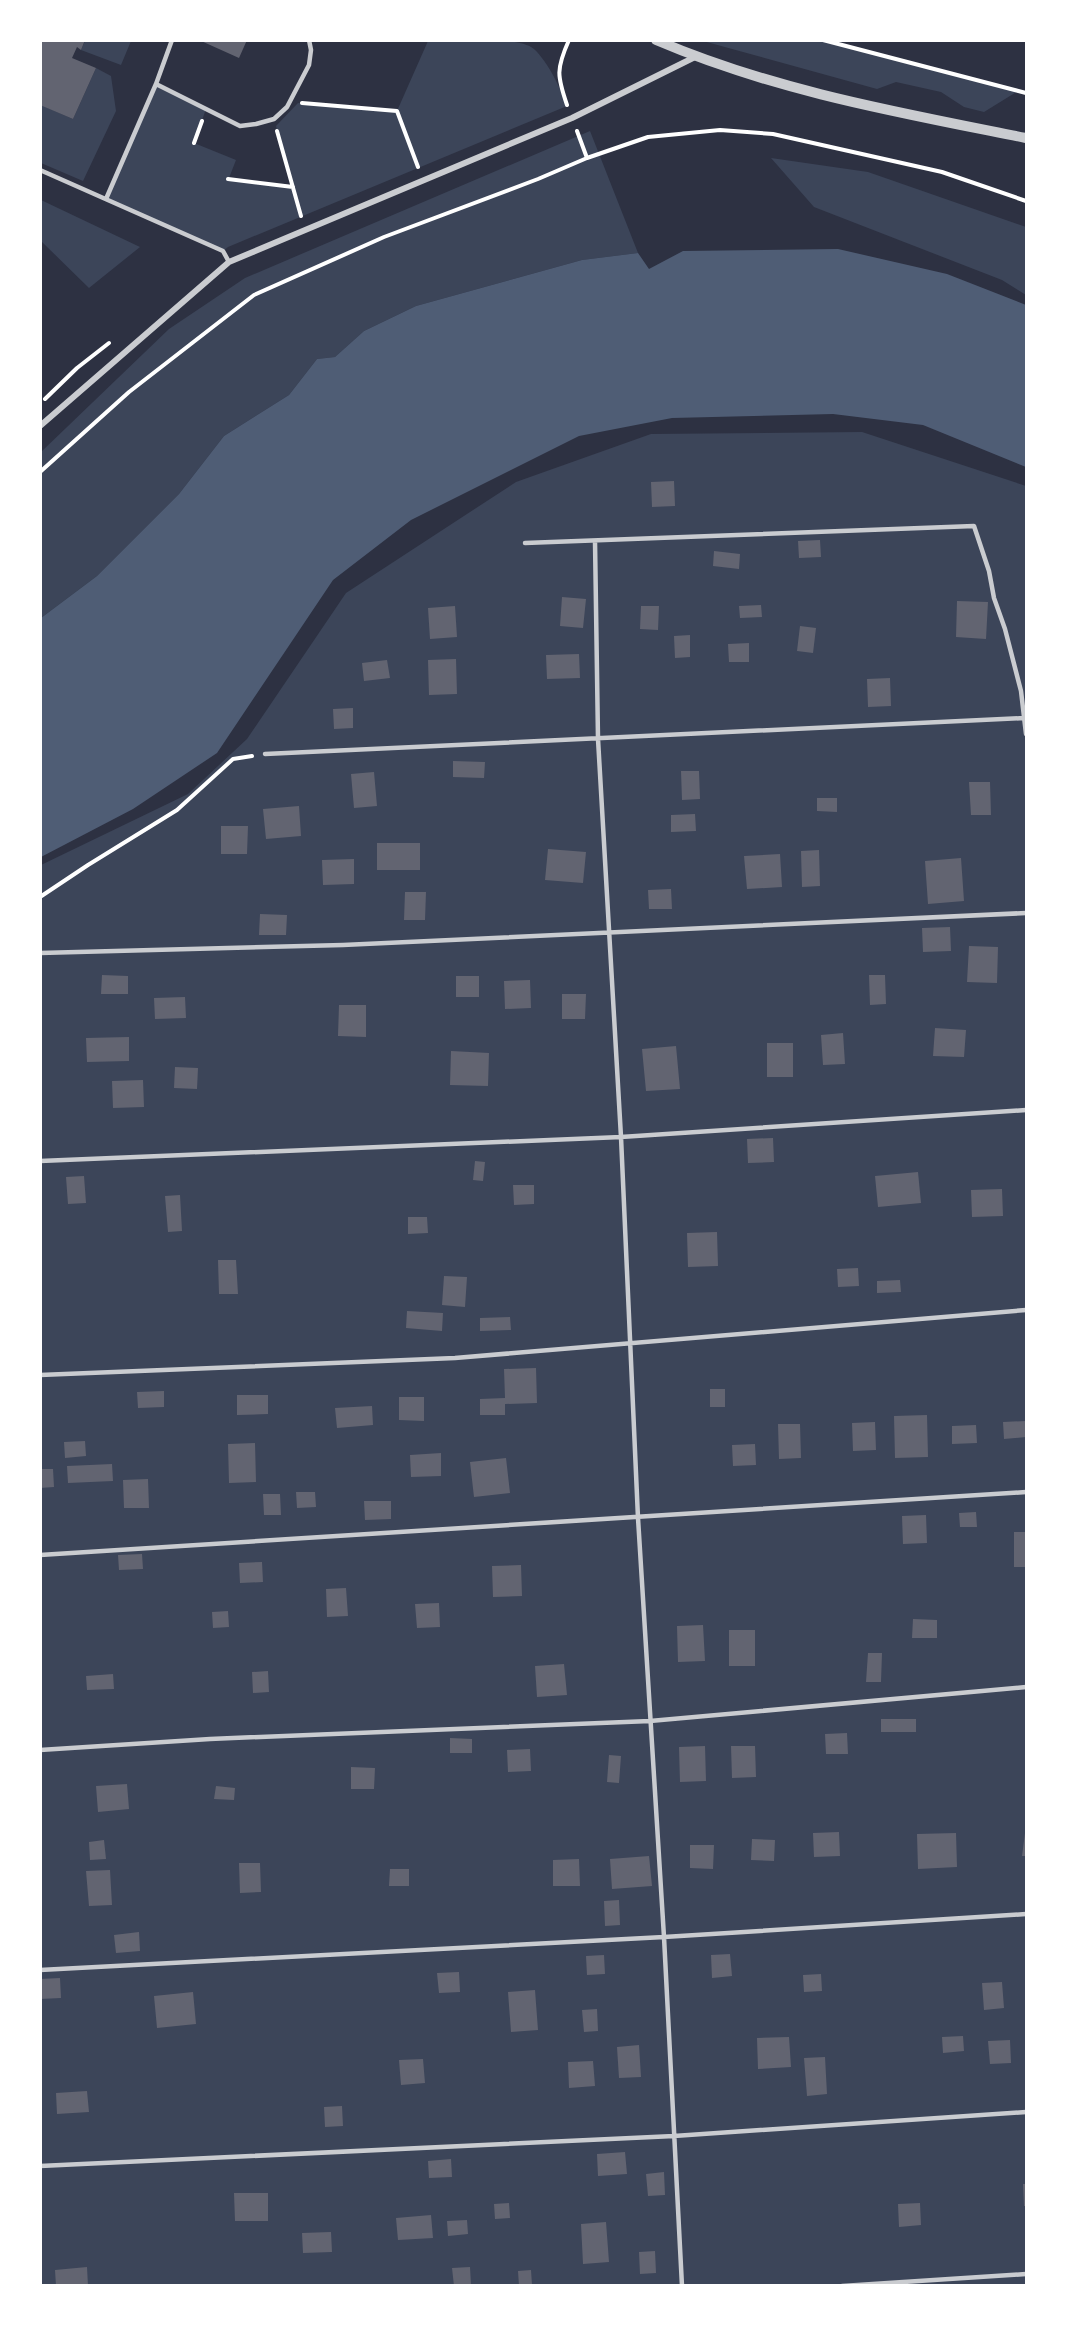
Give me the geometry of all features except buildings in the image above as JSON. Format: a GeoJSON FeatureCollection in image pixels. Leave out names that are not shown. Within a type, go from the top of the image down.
{"type":"FeatureCollection","features":[{"type":"Feature","properties":{"kind":"street"},"geometry":{"type":"LineString","coordinates":[[656,40],[695,57],[812,94],[884,111],[1026,138]]}},
{"type":"Feature","properties":{"kind":"street"},"geometry":{"type":"LineString","coordinates":[[40,426],[229,262],[572,118],[695,57]]}},
{"type":"Feature","properties":{"kind":"lane"},"geometry":{"type":"LineString","coordinates":[[106,199],[156,84],[172,40]]}},
{"type":"Feature","properties":{"kind":"lane"},"geometry":{"type":"LineString","coordinates":[[156,84],[240,126],[274,119],[286,107],[309,65],[311,50],[309,40]]}},
{"type":"Feature","properties":{"kind":"lane"},"geometry":{"type":"LineString","coordinates":[[40,170],[223,251],[229,262]]}},
{"type":"Feature","properties":{"kind":"lane"},"geometry":{"type":"LineString","coordinates":[[525,543],[974,526],[989,571],[994,598],[1005,629],[1021,691],[1026,734]]}},
{"type":"Feature","properties":{"kind":"lane"},"geometry":{"type":"LineString","coordinates":[[595,541],[598,738],[632,1342],[638,1518],[664,1937],[682,2286]]}},
{"type":"Feature","properties":{"kind":"lane"},"geometry":{"type":"LineString","coordinates":[[265,754],[1024,718]]}},
{"type":"Feature","properties":{"kind":"lane"},"geometry":{"type":"LineString","coordinates":[[40,953],[343,945],[1026,913]]}},
{"type":"Feature","properties":{"kind":"lane"},"geometry":{"type":"LineString","coordinates":[[40,1161],[621,1137],[1026,1110]]}},
{"type":"Feature","properties":{"kind":"lane"},"geometry":{"type":"LineString","coordinates":[[40,1375],[455,1358],[1026,1310]]}},
{"type":"Feature","properties":{"kind":"lane"},"geometry":{"type":"LineString","coordinates":[[40,1555],[1026,1492]]}},
{"type":"Feature","properties":{"kind":"lane"},"geometry":{"type":"LineString","coordinates":[[40,1750],[210,1739],[650,1721],[1026,1687]]}},
{"type":"Feature","properties":{"kind":"lane"},"geometry":{"type":"LineString","coordinates":[[40,1970],[664,1937],[1026,1914]]}},
{"type":"Feature","properties":{"kind":"lane"},"geometry":{"type":"LineString","coordinates":[[40,2166],[674,2136],[1026,2112]]}},
{"type":"Feature","properties":{"kind":"lane"},"geometry":{"type":"LineString","coordinates":[[842,2286],[1026,2274]]}},
{"type":"Feature","properties":{"kind":"path"},"geometry":{"type":"LineString","coordinates":[[823,40],[1026,93]]}},
{"type":"Feature","properties":{"kind":"path"},"geometry":{"type":"LineString","coordinates":[[286,107],[298,103],[397,111],[418,167]]}},
{"type":"Feature","properties":{"kind":"path"},"geometry":{"type":"LineString","coordinates":[[194,143],[206,109]]}},
{"type":"Feature","properties":{"kind":"path"},"geometry":{"type":"LineString","coordinates":[[274,119],[301,216]]}},
{"type":"Feature","properties":{"kind":"path"},"geometry":{"type":"LineString","coordinates":[[40,472],[129,392],[254,295],[384,237],[587,158],[648,137],[720,130],[774,134],[942,172],[1026,201]]}},
{"type":"Feature","properties":{"kind":"path"},"geometry":{"type":"LineString","coordinates":[[228,179],[292,187]]}},
{"type":"Feature","properties":{"kind":"path"},"geometry":{"type":"LineString","coordinates":[[40,897],[177,810],[232,759],[265,754]]}},
{"type":"Feature","properties":{"kind":"shaded area"},"geometry":{"type":"Polygon","coordinates":[[[85,40],[131,41],[121,65],[81,50],[85,40]]]}},
{"type":"Feature","properties":{"kind":"shaded area"},"geometry":{"type":"Polygon","coordinates":[[[499,40],[526,45],[534,49],[549,68],[567,106],[223,251],[106,199],[156,84],[206,109],[194,143],[236,160],[229,178],[292,186],[276,126],[298,103],[397,111],[428,41],[499,40]]]}},
{"type":"Feature","properties":{"kind":"shaded area"},"geometry":{"type":"Polygon","coordinates":[[[703,41],[823,41],[1018,91],[984,112],[964,107],[941,92],[896,82],[877,89],[703,41]]]}},
{"type":"Feature","properties":{"kind":"shaded area"},"geometry":{"type":"Polygon","coordinates":[[[96,68],[111,76],[116,111],[83,181],[41,163],[41,105],[73,119],[96,68]]]}},
{"type":"Feature","properties":{"kind":"shaded area"},"geometry":{"type":"Polygon","coordinates":[[[590,131],[638,253],[582,260],[416,306],[364,331],[335,357],[317,359],[289,395],[224,436],[179,494],[97,576],[41,618],[41,452],[169,329],[245,278],[590,131]]]}},
{"type":"Feature","properties":{"kind":"shaded area"},"geometry":{"type":"Polygon","coordinates":[[[771,158],[868,172],[1026,227],[1026,295],[1002,280],[814,207],[771,158]]]}},
{"type":"Feature","properties":{"kind":"shaded area"},"geometry":{"type":"Polygon","coordinates":[[[41,200],[140,247],[89,288],[41,241],[41,200]]]}},
{"type":"Feature","properties":{"kind":"shaded area"},"geometry":{"type":"Polygon","coordinates":[[[838,249],[947,274],[1026,305],[1026,467],[923,425],[833,414],[672,418],[579,436],[411,520],[333,580],[217,753],[133,809],[41,857],[41,618],[97,576],[179,494],[224,436],[289,395],[317,359],[335,357],[364,331],[416,306],[582,260],[638,253],[649,269],[683,251],[838,249]]]}},
{"type":"Feature","properties":{"kind":"shaded area"},"geometry":{"type":"Polygon","coordinates":[[[862,432],[1026,486],[1026,2285],[41,2286],[41,865],[188,794],[247,739],[346,593],[516,482],[651,434],[862,432]]]}}]}
